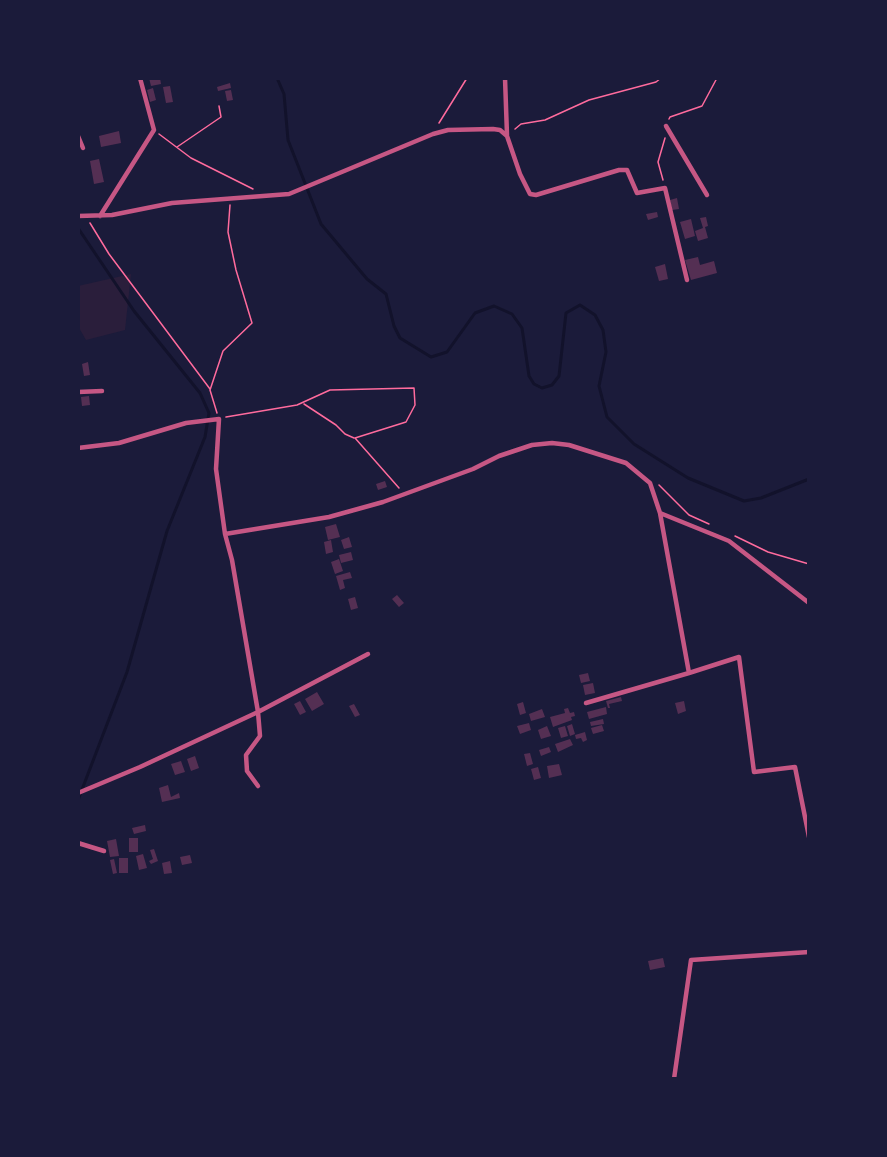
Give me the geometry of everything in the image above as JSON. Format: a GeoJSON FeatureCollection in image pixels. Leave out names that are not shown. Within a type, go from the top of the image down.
{"type":"FeatureCollection","features":[{"type":"Feature","properties":{"kind":"street"},"geometry":{"type":"LineString","coordinates":[[100,216],[154,130],[140,78]]}},
{"type":"Feature","properties":{"kind":"street"},"geometry":{"type":"LineString","coordinates":[[505,78],[507,136],[520,174],[530,194],[536,195],[619,170],[627,170],[637,193],[665,188],[687,280]]}},
{"type":"Feature","properties":{"kind":"street"},"geometry":{"type":"LineString","coordinates":[[666,126],[707,195]]}},
{"type":"Feature","properties":{"kind":"street"},"geometry":{"type":"LineString","coordinates":[[78,216],[100,216],[172,203],[289,194],[433,134],[448,130],[493,129],[500,130],[507,136]]}},
{"type":"Feature","properties":{"kind":"street"},"geometry":{"type":"LineString","coordinates":[[78,136],[82,148]]}},
{"type":"Feature","properties":{"kind":"street"},"geometry":{"type":"LineString","coordinates":[[78,392],[102,391]]}},
{"type":"Feature","properties":{"kind":"street"},"geometry":{"type":"LineString","coordinates":[[78,448],[119,443],[186,423],[216,419],[216,469],[225,534],[232,560],[258,712],[260,736],[246,755],[247,771],[258,786]]}},
{"type":"Feature","properties":{"kind":"street"},"geometry":{"type":"LineString","coordinates":[[225,534],[329,517],[383,502],[532,445],[552,443],[569,445],[626,463],[650,483],[660,513],[689,673]]}},
{"type":"Feature","properties":{"kind":"street"},"geometry":{"type":"LineString","coordinates":[[660,513],[729,541],[809,603]]}},
{"type":"Feature","properties":{"kind":"street"},"geometry":{"type":"LineString","coordinates":[[78,793],[258,712],[368,654]]}},
{"type":"Feature","properties":{"kind":"street"},"geometry":{"type":"LineString","coordinates":[[586,702],[739,657],[754,772],[795,766],[809,837]]}},
{"type":"Feature","properties":{"kind":"street"},"geometry":{"type":"LineString","coordinates":[[78,843],[104,851]]}},
{"type":"Feature","properties":{"kind":"street"},"geometry":{"type":"LineString","coordinates":[[674,1079],[691,960],[809,952]]}},
{"type":"Feature","properties":{"kind":"path"},"geometry":{"type":"LineString","coordinates":[[433,134],[467,78]]}},
{"type":"Feature","properties":{"kind":"path"},"geometry":{"type":"LineString","coordinates":[[507,136],[521,124],[545,120],[590,100],[656,82],[662,78]]}},
{"type":"Feature","properties":{"kind":"path"},"geometry":{"type":"LineString","coordinates":[[665,188],[658,162],[670,117],[702,106],[717,78]]}},
{"type":"Feature","properties":{"kind":"path"},"geometry":{"type":"LineString","coordinates":[[176,147],[221,117],[219,106]]}},
{"type":"Feature","properties":{"kind":"path"},"geometry":{"type":"LineString","coordinates":[[154,130],[191,158],[267,196]]}},
{"type":"Feature","properties":{"kind":"path"},"geometry":{"type":"LineString","coordinates":[[210,390],[223,351],[252,323],[236,270],[228,232],[231,199]]}},
{"type":"Feature","properties":{"kind":"path"},"geometry":{"type":"LineString","coordinates":[[86,217],[109,254],[210,390],[216,419],[302,403],[330,390],[414,388],[415,405],[406,422],[355,438]]}},
{"type":"Feature","properties":{"kind":"path"},"geometry":{"type":"LineString","coordinates":[[302,403],[336,425],[345,434],[355,438],[404,493]]}},
{"type":"Feature","properties":{"kind":"path"},"geometry":{"type":"LineString","coordinates":[[658,483],[689,515],[710,524]]}},
{"type":"Feature","properties":{"kind":"path"},"geometry":{"type":"LineString","coordinates":[[730,534],[768,552],[809,564]]}},
{"type":"Feature","properties":{"kind":"shaded area"},"geometry":{"type":"Polygon","coordinates":[[[131,274],[125,330],[86,340],[78,326],[78,286],[131,274]]]}},
{"type":"Feature","properties":{"kind":"building"},"geometry":{"type":"Polygon","coordinates":[[[149,78],[160,78],[161,84],[151,86],[149,78]]]}},
{"type":"Feature","properties":{"kind":"building"},"geometry":{"type":"Polygon","coordinates":[[[230,83],[231,88],[218,91],[217,87],[230,83]]]}},
{"type":"Feature","properties":{"kind":"building"},"geometry":{"type":"Polygon","coordinates":[[[170,86],[173,102],[166,103],[163,87],[170,86]]]}},
{"type":"Feature","properties":{"kind":"building"},"geometry":{"type":"Polygon","coordinates":[[[153,88],[156,100],[150,102],[147,90],[153,88]]]}},
{"type":"Feature","properties":{"kind":"building"},"geometry":{"type":"Polygon","coordinates":[[[231,90],[233,100],[227,101],[225,91],[231,90]]]}},
{"type":"Feature","properties":{"kind":"building"},"geometry":{"type":"Polygon","coordinates":[[[119,131],[121,143],[101,147],[99,136],[119,131]]]}},
{"type":"Feature","properties":{"kind":"building"},"geometry":{"type":"Polygon","coordinates":[[[99,159],[104,182],[94,184],[90,161],[99,159]]]}},
{"type":"Feature","properties":{"kind":"building"},"geometry":{"type":"Polygon","coordinates":[[[677,198],[679,209],[672,210],[670,200],[677,198]]]}},
{"type":"Feature","properties":{"kind":"building"},"geometry":{"type":"Polygon","coordinates":[[[657,212],[658,217],[648,220],[646,214],[657,212]]]}},
{"type":"Feature","properties":{"kind":"building"},"geometry":{"type":"Polygon","coordinates":[[[706,217],[708,226],[705,227],[708,238],[698,241],[695,231],[703,228],[700,218],[706,217]]]}},
{"type":"Feature","properties":{"kind":"building"},"geometry":{"type":"Polygon","coordinates":[[[691,219],[695,236],[685,239],[680,222],[691,219]]]}},
{"type":"Feature","properties":{"kind":"building"},"geometry":{"type":"Polygon","coordinates":[[[698,257],[700,265],[714,261],[717,273],[691,280],[685,260],[698,257]]]}},
{"type":"Feature","properties":{"kind":"building"},"geometry":{"type":"Polygon","coordinates":[[[665,264],[668,279],[659,281],[655,267],[665,264]]]}},
{"type":"Feature","properties":{"kind":"building"},"geometry":{"type":"Polygon","coordinates":[[[88,362],[90,375],[84,376],[82,364],[88,362]]]}},
{"type":"Feature","properties":{"kind":"building"},"geometry":{"type":"Polygon","coordinates":[[[89,396],[90,405],[82,406],[81,397],[89,396]]]}},
{"type":"Feature","properties":{"kind":"building"},"geometry":{"type":"Polygon","coordinates":[[[385,481],[387,487],[378,490],[376,484],[385,481]]]}},
{"type":"Feature","properties":{"kind":"building"},"geometry":{"type":"Polygon","coordinates":[[[336,524],[340,537],[328,540],[325,527],[336,524]]]}},
{"type":"Feature","properties":{"kind":"building"},"geometry":{"type":"Polygon","coordinates":[[[349,537],[352,547],[344,549],[341,540],[349,537]]]}},
{"type":"Feature","properties":{"kind":"building"},"geometry":{"type":"Polygon","coordinates":[[[331,540],[333,552],[326,554],[324,542],[331,540]]]}},
{"type":"Feature","properties":{"kind":"building"},"geometry":{"type":"Polygon","coordinates":[[[351,552],[353,560],[341,563],[339,555],[351,552]]]}},
{"type":"Feature","properties":{"kind":"building"},"geometry":{"type":"Polygon","coordinates":[[[339,559],[343,571],[335,574],[331,562],[339,559]]]}},
{"type":"Feature","properties":{"kind":"building"},"geometry":{"type":"Polygon","coordinates":[[[350,572],[352,578],[343,580],[345,588],[340,590],[336,576],[350,572]]]}},
{"type":"Feature","properties":{"kind":"building"},"geometry":{"type":"Polygon","coordinates":[[[397,595],[404,603],[399,607],[392,599],[397,595]]]}},
{"type":"Feature","properties":{"kind":"building"},"geometry":{"type":"Polygon","coordinates":[[[355,597],[358,608],[351,610],[348,599],[355,597]]]}},
{"type":"Feature","properties":{"kind":"building"},"geometry":{"type":"Polygon","coordinates":[[[588,673],[590,681],[581,683],[579,675],[588,673]]]}},
{"type":"Feature","properties":{"kind":"building"},"geometry":{"type":"Polygon","coordinates":[[[593,683],[595,693],[585,695],[583,685],[593,683]]]}},
{"type":"Feature","properties":{"kind":"building"},"geometry":{"type":"Polygon","coordinates":[[[317,692],[324,704],[312,711],[305,699],[317,692]]]}},
{"type":"Feature","properties":{"kind":"building"},"geometry":{"type":"Polygon","coordinates":[[[621,697],[622,701],[609,704],[610,708],[608,708],[606,701],[621,697]]]}},
{"type":"Feature","properties":{"kind":"building"},"geometry":{"type":"Polygon","coordinates":[[[300,701],[306,712],[300,715],[294,704],[300,701]]]}},
{"type":"Feature","properties":{"kind":"building"},"geometry":{"type":"Polygon","coordinates":[[[684,701],[686,711],[678,714],[675,703],[684,701]]]}},
{"type":"Feature","properties":{"kind":"building"},"geometry":{"type":"Polygon","coordinates":[[[523,702],[526,713],[520,715],[517,704],[523,702]]]}},
{"type":"Feature","properties":{"kind":"building"},"geometry":{"type":"Polygon","coordinates":[[[354,704],[360,715],[355,717],[349,706],[354,704]]]}},
{"type":"Feature","properties":{"kind":"building"},"geometry":{"type":"Polygon","coordinates":[[[606,707],[607,714],[589,719],[587,712],[606,707]]]}},
{"type":"Feature","properties":{"kind":"building"},"geometry":{"type":"Polygon","coordinates":[[[568,708],[570,713],[574,712],[575,716],[571,717],[572,720],[553,727],[550,717],[565,713],[564,709],[568,708]]]}},
{"type":"Feature","properties":{"kind":"building"},"geometry":{"type":"Polygon","coordinates":[[[542,709],[545,717],[531,721],[529,714],[542,709]]]}},
{"type":"Feature","properties":{"kind":"building"},"geometry":{"type":"Polygon","coordinates":[[[603,719],[604,724],[591,726],[590,722],[603,719]]]}},
{"type":"Feature","properties":{"kind":"building"},"geometry":{"type":"Polygon","coordinates":[[[529,723],[531,730],[520,734],[517,726],[529,723]]]}},
{"type":"Feature","properties":{"kind":"building"},"geometry":{"type":"Polygon","coordinates":[[[572,724],[575,734],[570,736],[567,726],[572,724]]]}},
{"type":"Feature","properties":{"kind":"building"},"geometry":{"type":"Polygon","coordinates":[[[602,725],[604,731],[593,734],[591,728],[602,725]]]}},
{"type":"Feature","properties":{"kind":"building"},"geometry":{"type":"Polygon","coordinates":[[[547,726],[551,736],[541,739],[538,730],[547,726]]]}},
{"type":"Feature","properties":{"kind":"building"},"geometry":{"type":"Polygon","coordinates":[[[565,726],[568,736],[561,738],[558,728],[565,726]]]}},
{"type":"Feature","properties":{"kind":"building"},"geometry":{"type":"Polygon","coordinates":[[[585,732],[587,740],[583,742],[581,738],[576,739],[575,735],[585,732]]]}},
{"type":"Feature","properties":{"kind":"building"},"geometry":{"type":"Polygon","coordinates":[[[570,739],[573,745],[558,752],[555,744],[570,739]]]}},
{"type":"Feature","properties":{"kind":"building"},"geometry":{"type":"Polygon","coordinates":[[[549,747],[551,752],[541,756],[539,750],[549,747]]]}},
{"type":"Feature","properties":{"kind":"building"},"geometry":{"type":"Polygon","coordinates":[[[530,753],[533,764],[527,766],[524,754],[530,753]]]}},
{"type":"Feature","properties":{"kind":"building"},"geometry":{"type":"Polygon","coordinates":[[[195,756],[199,768],[191,771],[187,759],[195,756]]]}},
{"type":"Feature","properties":{"kind":"building"},"geometry":{"type":"Polygon","coordinates":[[[181,761],[185,772],[175,775],[171,764],[181,761]]]}},
{"type":"Feature","properties":{"kind":"building"},"geometry":{"type":"Polygon","coordinates":[[[559,764],[562,775],[549,778],[547,766],[559,764]]]}},
{"type":"Feature","properties":{"kind":"building"},"geometry":{"type":"Polygon","coordinates":[[[538,767],[541,778],[534,780],[531,769],[538,767]]]}},
{"type":"Feature","properties":{"kind":"building"},"geometry":{"type":"Polygon","coordinates":[[[168,785],[171,797],[179,793],[180,798],[162,802],[159,788],[168,785]]]}},
{"type":"Feature","properties":{"kind":"building"},"geometry":{"type":"Polygon","coordinates":[[[145,825],[146,831],[134,834],[132,828],[145,825]]]}},
{"type":"Feature","properties":{"kind":"building"},"geometry":{"type":"Polygon","coordinates":[[[129,838],[138,838],[138,852],[129,852],[129,838]]]}},
{"type":"Feature","properties":{"kind":"building"},"geometry":{"type":"Polygon","coordinates":[[[116,839],[119,856],[110,857],[107,841],[116,839]]]}},
{"type":"Feature","properties":{"kind":"building"},"geometry":{"type":"Polygon","coordinates":[[[154,849],[158,861],[151,864],[149,861],[153,859],[150,850],[154,849]]]}},
{"type":"Feature","properties":{"kind":"building"},"geometry":{"type":"Polygon","coordinates":[[[143,854],[147,868],[139,870],[136,856],[143,854]]]}},
{"type":"Feature","properties":{"kind":"building"},"geometry":{"type":"Polygon","coordinates":[[[190,855],[192,863],[182,865],[180,857],[190,855]]]}},
{"type":"Feature","properties":{"kind":"building"},"geometry":{"type":"Polygon","coordinates":[[[119,858],[128,858],[128,873],[119,873],[119,858]]]}},
{"type":"Feature","properties":{"kind":"building"},"geometry":{"type":"Polygon","coordinates":[[[114,859],[117,873],[113,874],[110,860],[114,859]]]}},
{"type":"Feature","properties":{"kind":"building"},"geometry":{"type":"Polygon","coordinates":[[[170,861],[172,873],[164,874],[162,863],[170,861]]]}},
{"type":"Feature","properties":{"kind":"building"},"geometry":{"type":"Polygon","coordinates":[[[663,958],[665,967],[650,970],[648,961],[663,958]]]}},
{"type":"Feature","properties":{"kind":"waterway"},"geometry":{"type":"LineString","coordinates":[[277,78],[284,94],[288,140],[321,224],[367,279],[386,294],[394,326],[400,338],[431,357],[447,352],[475,313],[494,306],[512,314],[522,328],[529,376],[534,384],[542,388],[552,385],[559,376],[566,313],[580,305],[595,315],[603,330],[606,352],[599,386],[607,417],[634,444],[688,478],[744,501],[761,498],[809,479]]}},
{"type":"Feature","properties":{"kind":"waterway"},"geometry":{"type":"LineString","coordinates":[[78,228],[134,311],[200,393],[209,413],[205,437],[167,531],[127,672],[78,800]]}}]}
